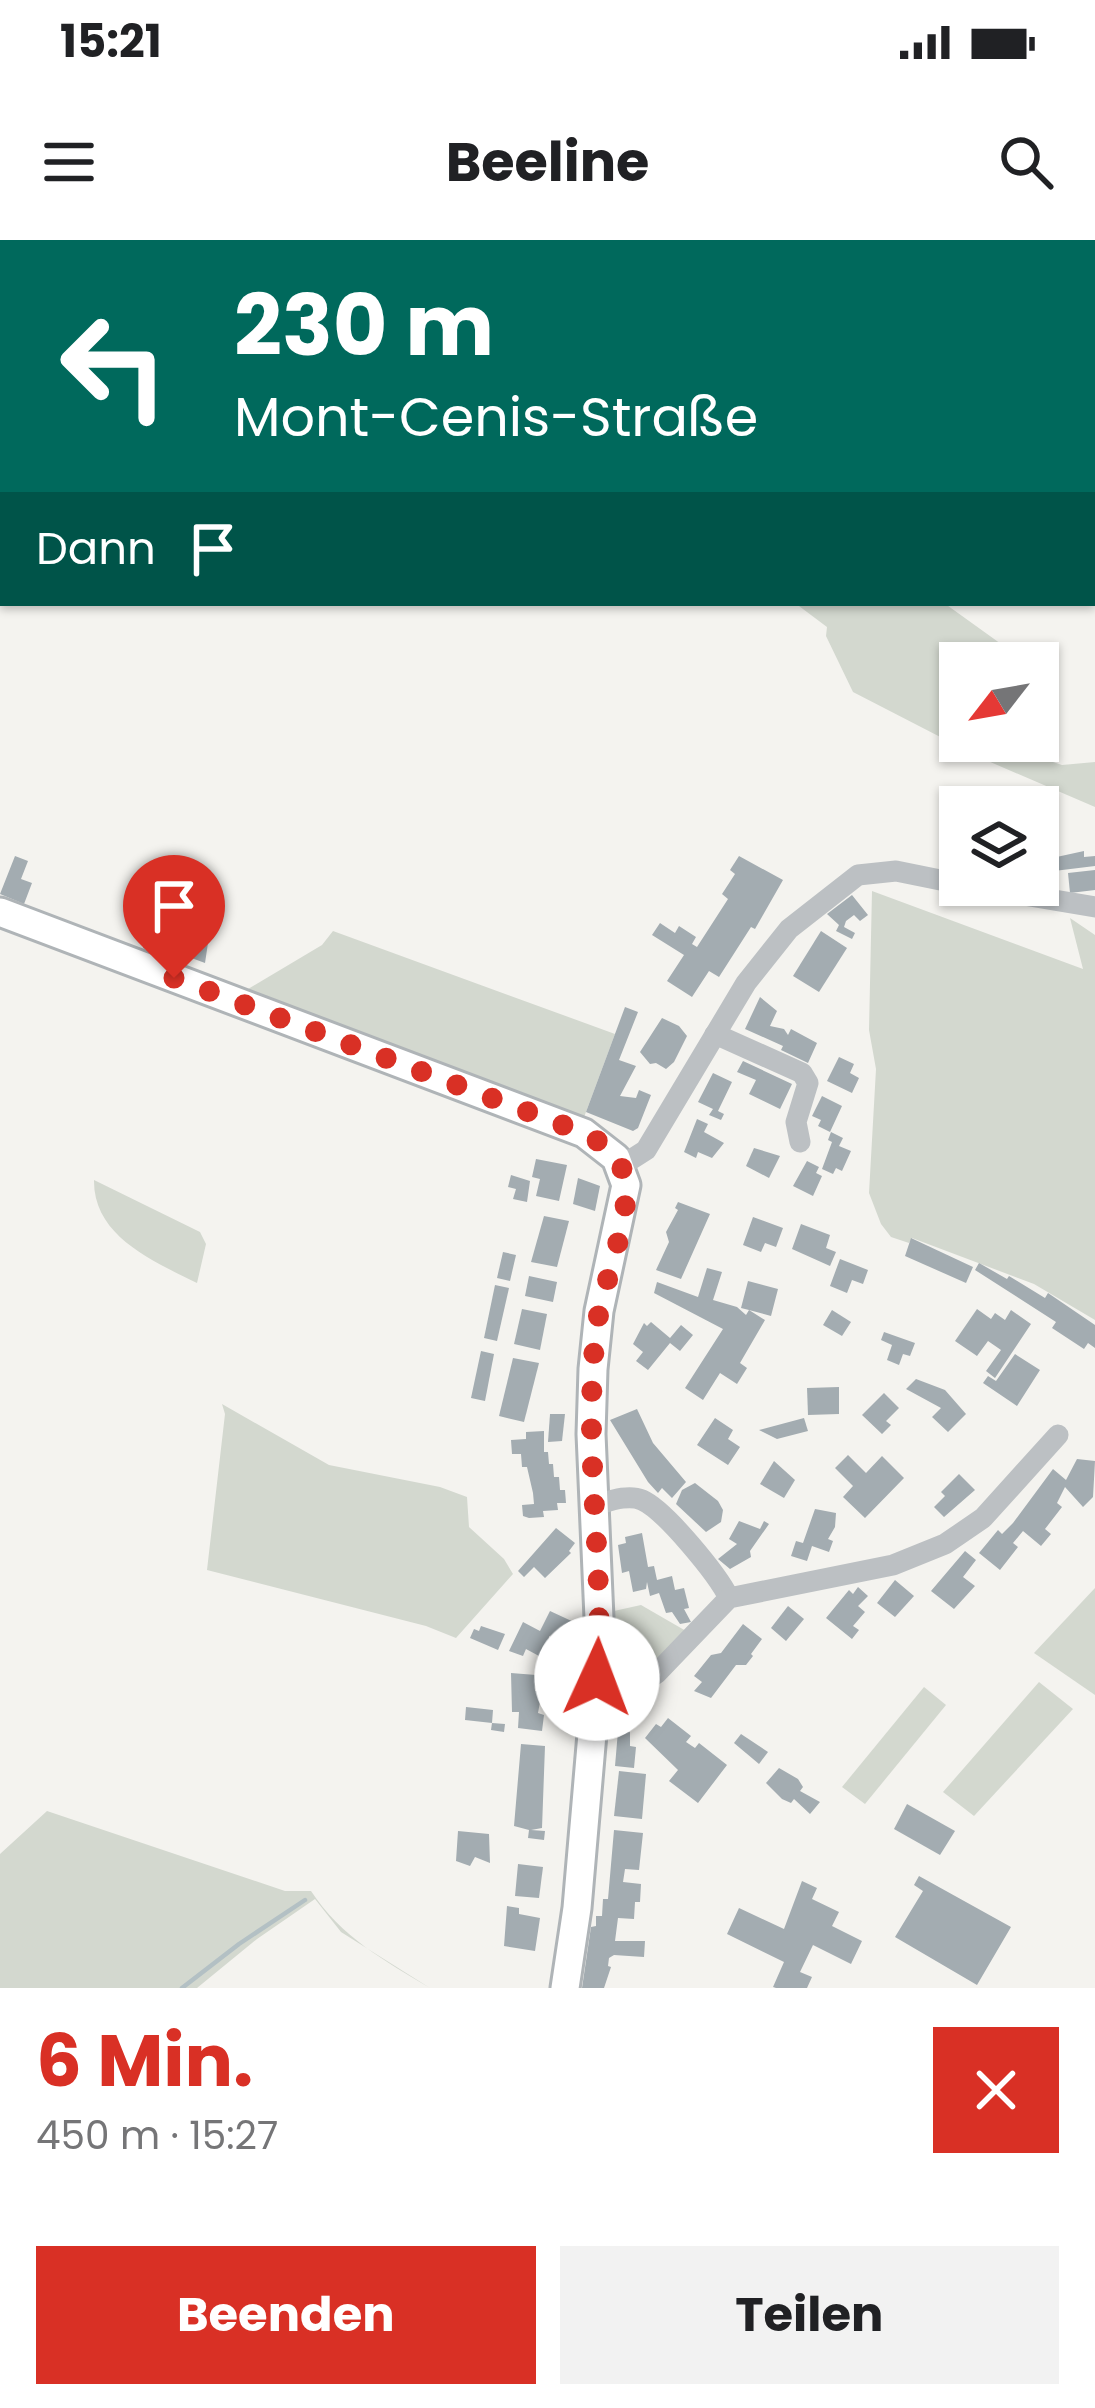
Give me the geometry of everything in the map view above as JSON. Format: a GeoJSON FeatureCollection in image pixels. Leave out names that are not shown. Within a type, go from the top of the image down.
{"type":"FeatureCollection","features":[{"type":"Feature","properties":{"kind":"main road"},"geometry":{"type":"LineString","coordinates":[[0,912],[584,1133],[609,1149],[621,1166],[625,1197],[599,1311],[593,1369],[600,1641],[577,1908],[565,1988]]}},
{"type":"Feature","properties":{"kind":"street"},"geometry":{"type":"LineString","coordinates":[[621,1166],[646,1150],[766,953],[789,929],[858,875],[896,871],[939,880]]}},
{"type":"Feature","properties":{"kind":"street"},"geometry":{"type":"LineString","coordinates":[[1059,901],[1095,907]]}},
{"type":"Feature","properties":{"kind":"street"},"geometry":{"type":"LineString","coordinates":[[715,1034],[802,1073],[808,1083],[796,1122],[800,1142]]}},
{"type":"Feature","properties":{"kind":"street"},"geometry":{"type":"LineString","coordinates":[[594,1716],[657,1673],[729,1598],[893,1565],[945,1544],[983,1518],[1058,1435]]}},
{"type":"Feature","properties":{"kind":"street"},"geometry":{"type":"LineString","coordinates":[[596,1505],[628,1498],[646,1502],[709,1565],[729,1598]]}},
{"type":"Feature","properties":{"kind":"shaded area"},"geometry":{"type":"Polygon","coordinates":[[[799,606],[948,606],[998,642],[939,642],[939,736],[853,692],[826,636],[827,627],[799,606]]]}},
{"type":"Feature","properties":{"kind":"shaded area"},"geometry":{"type":"Polygon","coordinates":[[[990,762],[1095,762],[1095,807],[1059,792],[1059,786],[1046,786],[990,762]]]}},
{"type":"Feature","properties":{"kind":"shaded area"},"geometry":{"type":"Polygon","coordinates":[[[872,891],[1083,969],[1070,918],[1095,935],[1095,1320],[1034,1284],[912,1238],[909,1243],[891,1237],[881,1224],[869,1193],[876,1069],[869,1030],[872,891]]]}},
{"type":"Feature","properties":{"kind":"shaded area"},"geometry":{"type":"Polygon","coordinates":[[[333,931],[615,1034],[583,1120],[243,992],[322,945],[333,931]]]}},
{"type":"Feature","properties":{"kind":"shaded area"},"geometry":{"type":"Polygon","coordinates":[[[94,1180],[200,1232],[206,1244],[197,1283],[146,1256],[115,1232],[96,1200],[94,1180]]]}},
{"type":"Feature","properties":{"kind":"shaded area"},"geometry":{"type":"Polygon","coordinates":[[[222,1404],[329,1465],[440,1487],[467,1497],[469,1527],[504,1559],[513,1574],[456,1638],[426,1626],[207,1570],[225,1414],[222,1404]]]}},
{"type":"Feature","properties":{"kind":"shaded area"},"geometry":{"type":"Polygon","coordinates":[[[1095,1588],[1095,1695],[1034,1653],[1095,1588]]]}},
{"type":"Feature","properties":{"kind":"shaded area"},"geometry":{"type":"Polygon","coordinates":[[[641,1605],[686,1631],[655,1664],[620,1684],[611,1671],[614,1611],[641,1605]]]}},
{"type":"Feature","properties":{"kind":"shaded area"},"geometry":{"type":"Polygon","coordinates":[[[1039,1682],[1073,1709],[974,1816],[943,1792],[1039,1682]]]}},
{"type":"Feature","properties":{"kind":"shaded area"},"geometry":{"type":"Polygon","coordinates":[[[924,1687],[946,1705],[865,1804],[842,1787],[924,1687]]]}},
{"type":"Feature","properties":{"kind":"shaded area"},"geometry":{"type":"Polygon","coordinates":[[[47,1811],[285,1891],[311,1891],[336,1922],[370,1950],[341,1932],[315,1899],[197,1988],[0,1988],[0,1854],[47,1811]]]}},
{"type":"Feature","properties":{"kind":"building"},"geometry":{"type":"Polygon","coordinates":[[[1084,851],[1084,857],[1095,856],[1095,866],[1059,870],[1059,856],[1084,851]]]}},
{"type":"Feature","properties":{"kind":"building"},"geometry":{"type":"Polygon","coordinates":[[[15,856],[28,861],[21,879],[32,883],[24,904],[0,894],[15,856]]]}},
{"type":"Feature","properties":{"kind":"building"},"geometry":{"type":"Polygon","coordinates":[[[739,856],[783,880],[755,929],[751,927],[719,977],[709,971],[692,997],[667,981],[684,955],[652,935],[660,923],[675,933],[679,926],[696,937],[692,944],[697,947],[728,899],[722,894],[735,874],[730,870],[739,856]]]}},
{"type":"Feature","properties":{"kind":"building"},"geometry":{"type":"Polygon","coordinates":[[[1095,870],[1095,890],[1070,893],[1068,873],[1095,870]]]}},
{"type":"Feature","properties":{"kind":"building"},"geometry":{"type":"Polygon","coordinates":[[[158,874],[183,884],[179,895],[167,891],[163,902],[186,911],[182,920],[139,907],[148,884],[154,886],[158,874]]]}},
{"type":"Feature","properties":{"kind":"building"},"geometry":{"type":"Polygon","coordinates":[[[852,895],[868,915],[860,921],[854,915],[846,921],[844,927],[855,933],[852,939],[836,931],[839,925],[827,914],[852,895]]]}},
{"type":"Feature","properties":{"kind":"building"},"geometry":{"type":"Polygon","coordinates":[[[134,908],[167,924],[164,931],[208,943],[205,963],[170,950],[167,957],[143,948],[150,928],[132,921],[134,908]]]}},
{"type":"Feature","properties":{"kind":"building"},"geometry":{"type":"Polygon","coordinates":[[[821,931],[847,948],[819,992],[793,976],[821,931]]]}},
{"type":"Feature","properties":{"kind":"building"},"geometry":{"type":"Polygon","coordinates":[[[760,997],[777,1011],[770,1026],[788,1035],[791,1029],[817,1043],[808,1063],[745,1029],[760,997]]]}},
{"type":"Feature","properties":{"kind":"building"},"geometry":{"type":"Polygon","coordinates":[[[625,1007],[638,1012],[619,1060],[636,1066],[620,1096],[636,1098],[639,1090],[651,1095],[633,1131],[586,1112],[625,1007]]]}},
{"type":"Feature","properties":{"kind":"building"},"geometry":{"type":"Polygon","coordinates":[[[662,1018],[687,1036],[666,1069],[650,1064],[640,1052],[662,1018]]]}},
{"type":"Feature","properties":{"kind":"building"},"geometry":{"type":"Polygon","coordinates":[[[839,1057],[854,1064],[850,1073],[859,1078],[852,1093],[827,1081],[839,1057]]]}},
{"type":"Feature","properties":{"kind":"building"},"geometry":{"type":"Polygon","coordinates":[[[743,1061],[792,1084],[780,1109],[749,1094],[756,1080],[737,1072],[743,1061]]]}},
{"type":"Feature","properties":{"kind":"building"},"geometry":{"type":"Polygon","coordinates":[[[713,1073],[732,1082],[718,1111],[724,1114],[721,1120],[709,1115],[713,1109],[698,1102],[713,1073]]]}},
{"type":"Feature","properties":{"kind":"building"},"geometry":{"type":"Polygon","coordinates":[[[822,1096],[842,1106],[830,1132],[812,1116],[822,1096]]]}},
{"type":"Feature","properties":{"kind":"building"},"geometry":{"type":"Polygon","coordinates":[[[697,1119],[708,1124],[704,1132],[724,1143],[712,1158],[684,1152],[697,1119]]]}},
{"type":"Feature","properties":{"kind":"building"},"geometry":{"type":"Polygon","coordinates":[[[831,1132],[843,1138],[839,1146],[851,1151],[842,1171],[836,1168],[833,1174],[822,1169],[831,1132]]]}},
{"type":"Feature","properties":{"kind":"building"},"geometry":{"type":"Polygon","coordinates":[[[754,1148],[780,1156],[769,1178],[746,1166],[754,1148]]]}},
{"type":"Feature","properties":{"kind":"building"},"geometry":{"type":"Polygon","coordinates":[[[536,1159],[567,1165],[559,1201],[536,1196],[540,1179],[532,1177],[536,1159]]]}},
{"type":"Feature","properties":{"kind":"building"},"geometry":{"type":"Polygon","coordinates":[[[807,1161],[819,1167],[816,1173],[822,1176],[813,1196],[793,1186],[807,1161]]]}},
{"type":"Feature","properties":{"kind":"building"},"geometry":{"type":"Polygon","coordinates":[[[511,1175],[530,1181],[527,1202],[513,1199],[516,1189],[508,1187],[511,1175]]]}},
{"type":"Feature","properties":{"kind":"building"},"geometry":{"type":"Polygon","coordinates":[[[578,1178],[600,1186],[595,1211],[573,1204],[578,1178]]]}},
{"type":"Feature","properties":{"kind":"building"},"geometry":{"type":"Polygon","coordinates":[[[678,1202],[710,1214],[681,1279],[656,1270],[669,1242],[666,1232],[678,1202]]]}},
{"type":"Feature","properties":{"kind":"building"},"geometry":{"type":"Polygon","coordinates":[[[544,1216],[569,1221],[557,1267],[531,1262],[544,1216]]]}},
{"type":"Feature","properties":{"kind":"building"},"geometry":{"type":"Polygon","coordinates":[[[753,1217],[783,1228],[776,1247],[765,1243],[761,1252],[743,1245],[753,1217]]]}},
{"type":"Feature","properties":{"kind":"building"},"geometry":{"type":"Polygon","coordinates":[[[801,1224],[830,1235],[826,1248],[836,1252],[830,1266],[792,1249],[801,1224]]]}},
{"type":"Feature","properties":{"kind":"building"},"geometry":{"type":"Polygon","coordinates":[[[911,1238],[973,1267],[966,1283],[905,1256],[911,1238]]]}},
{"type":"Feature","properties":{"kind":"building"},"geometry":{"type":"Polygon","coordinates":[[[503,1252],[516,1255],[510,1281],[497,1278],[503,1252]]]}},
{"type":"Feature","properties":{"kind":"building"},"geometry":{"type":"Polygon","coordinates":[[[840,1259],[868,1270],[863,1284],[852,1280],[847,1293],[830,1286],[840,1259]]]}},
{"type":"Feature","properties":{"kind":"building"},"geometry":{"type":"Polygon","coordinates":[[[979,1263],[1045,1298],[1048,1293],[1095,1325],[1095,1348],[1088,1343],[1084,1349],[1052,1328],[1056,1322],[975,1270],[979,1263]]]}},
{"type":"Feature","properties":{"kind":"building"},"geometry":{"type":"Polygon","coordinates":[[[707,1268],[722,1272],[713,1300],[765,1320],[740,1363],[747,1368],[737,1384],[720,1373],[703,1400],[685,1388],[723,1329],[654,1293],[657,1282],[698,1297],[707,1268]]]}},
{"type":"Feature","properties":{"kind":"building"},"geometry":{"type":"Polygon","coordinates":[[[529,1276],[557,1282],[553,1302],[525,1296],[529,1276]]]}},
{"type":"Feature","properties":{"kind":"building"},"geometry":{"type":"Polygon","coordinates":[[[748,1281],[778,1289],[771,1316],[741,1308],[748,1281]]]}},
{"type":"Feature","properties":{"kind":"building"},"geometry":{"type":"Polygon","coordinates":[[[495,1285],[509,1288],[497,1341],[484,1338],[495,1285]]]}},
{"type":"Feature","properties":{"kind":"building"},"geometry":{"type":"Polygon","coordinates":[[[522,1309],[547,1314],[540,1350],[514,1344],[522,1309]]]}},
{"type":"Feature","properties":{"kind":"building"},"geometry":{"type":"Polygon","coordinates":[[[977,1309],[991,1319],[995,1313],[1005,1320],[1011,1310],[1031,1324],[995,1378],[986,1371],[1001,1350],[988,1341],[977,1356],[955,1341],[977,1309]]]}},
{"type":"Feature","properties":{"kind":"building"},"geometry":{"type":"Polygon","coordinates":[[[832,1310],[851,1322],[842,1336],[823,1325],[832,1310]]]}},
{"type":"Feature","properties":{"kind":"building"},"geometry":{"type":"Polygon","coordinates":[[[651,1322],[670,1338],[681,1325],[693,1335],[680,1351],[670,1343],[648,1370],[636,1361],[643,1352],[633,1344],[644,1323],[651,1322]]]}},
{"type":"Feature","properties":{"kind":"building"},"geometry":{"type":"Polygon","coordinates":[[[884,1332],[915,1343],[910,1356],[903,1354],[899,1365],[887,1360],[892,1345],[881,1340],[884,1332]]]}},
{"type":"Feature","properties":{"kind":"building"},"geometry":{"type":"Polygon","coordinates":[[[481,1351],[494,1354],[485,1401],[471,1398],[481,1351]]]}},
{"type":"Feature","properties":{"kind":"building"},"geometry":{"type":"Polygon","coordinates":[[[1015,1354],[1040,1370],[1017,1406],[983,1383],[988,1376],[996,1381],[1015,1354]]]}},
{"type":"Feature","properties":{"kind":"building"},"geometry":{"type":"Polygon","coordinates":[[[513,1358],[539,1363],[524,1422],[499,1416],[513,1358]]]}},
{"type":"Feature","properties":{"kind":"building"},"geometry":{"type":"Polygon","coordinates":[[[916,1379],[945,1390],[966,1414],[948,1432],[932,1417],[941,1408],[906,1389],[916,1379]]]}},
{"type":"Feature","properties":{"kind":"building"},"geometry":{"type":"Polygon","coordinates":[[[839,1387],[839,1414],[808,1415],[807,1388],[839,1387]]]}},
{"type":"Feature","properties":{"kind":"building"},"geometry":{"type":"Polygon","coordinates":[[[884,1393],[899,1408],[886,1421],[891,1425],[882,1434],[862,1415],[884,1393]]]}},
{"type":"Feature","properties":{"kind":"building"},"geometry":{"type":"Polygon","coordinates":[[[637,1409],[653,1443],[686,1482],[672,1498],[662,1488],[658,1493],[648,1482],[610,1420],[637,1409]]]}},
{"type":"Feature","properties":{"kind":"building"},"geometry":{"type":"Polygon","coordinates":[[[550,1414],[565,1414],[562,1441],[548,1442],[550,1414]]]}},
{"type":"Feature","properties":{"kind":"building"},"geometry":{"type":"Polygon","coordinates":[[[715,1418],[733,1430],[728,1439],[740,1447],[728,1465],[697,1445],[715,1418]]]}},
{"type":"Feature","properties":{"kind":"building"},"geometry":{"type":"Polygon","coordinates":[[[804,1418],[808,1431],[777,1439],[759,1430],[804,1418]]]}},
{"type":"Feature","properties":{"kind":"building"},"geometry":{"type":"Polygon","coordinates":[[[544,1431],[544,1452],[553,1464],[554,1477],[559,1477],[560,1490],[565,1490],[566,1503],[557,1503],[558,1510],[543,1511],[544,1517],[529,1518],[523,1516],[522,1505],[534,1504],[527,1467],[522,1467],[521,1454],[512,1454],[511,1440],[526,1439],[526,1432],[544,1431]]]}},
{"type":"Feature","properties":{"kind":"building"},"geometry":{"type":"Polygon","coordinates":[[[848,1455],[866,1473],[882,1456],[904,1478],[865,1518],[843,1497],[853,1486],[835,1468],[848,1455]]]}},
{"type":"Feature","properties":{"kind":"building"},"geometry":{"type":"Polygon","coordinates":[[[1077,1459],[1095,1461],[1093,1497],[1083,1507],[1065,1487],[1057,1503],[1062,1507],[1045,1529],[1051,1534],[1041,1546],[1023,1531],[1013,1543],[1018,1547],[1000,1570],[979,1553],[998,1530],[1002,1534],[1013,1523],[1053,1469],[1066,1480],[1077,1459]]]}},
{"type":"Feature","properties":{"kind":"building"},"geometry":{"type":"Polygon","coordinates":[[[774,1461],[795,1480],[784,1498],[760,1484],[774,1461]]]}},
{"type":"Feature","properties":{"kind":"building"},"geometry":{"type":"Polygon","coordinates":[[[959,1474],[975,1490],[944,1517],[934,1507],[959,1474]]]}},
{"type":"Feature","properties":{"kind":"building"},"geometry":{"type":"Polygon","coordinates":[[[695,1483],[723,1510],[721,1522],[706,1532],[676,1504],[682,1490],[695,1483]]]}},
{"type":"Feature","properties":{"kind":"building"},"geometry":{"type":"Polygon","coordinates":[[[815,1509],[836,1513],[829,1552],[812,1546],[807,1561],[791,1556],[796,1541],[803,1543],[815,1509]]]}},
{"type":"Feature","properties":{"kind":"building"},"geometry":{"type":"Polygon","coordinates":[[[739,1521],[760,1529],[764,1521],[769,1524],[750,1551],[751,1557],[730,1569],[718,1559],[737,1544],[729,1539],[739,1521]]]}},
{"type":"Feature","properties":{"kind":"building"},"geometry":{"type":"Polygon","coordinates":[[[556,1528],[575,1543],[571,1553],[545,1578],[534,1567],[524,1577],[518,1571],[556,1528]]]}},
{"type":"Feature","properties":{"kind":"building"},"geometry":{"type":"Polygon","coordinates":[[[642,1533],[648,1567],[654,1566],[657,1580],[672,1576],[675,1590],[684,1588],[689,1608],[684,1609],[691,1622],[680,1624],[672,1612],[666,1613],[659,1593],[650,1596],[647,1582],[646,1589],[633,1592],[629,1571],[622,1573],[618,1545],[626,1543],[625,1537],[642,1533]]]}},
{"type":"Feature","properties":{"kind":"building"},"geometry":{"type":"Polygon","coordinates":[[[965,1551],[976,1560],[963,1577],[975,1586],[954,1609],[931,1591],[965,1551]]]}},
{"type":"Feature","properties":{"kind":"building"},"geometry":{"type":"Polygon","coordinates":[[[895,1580],[914,1596],[895,1617],[877,1603],[895,1580]]]}},
{"type":"Feature","properties":{"kind":"building"},"geometry":{"type":"Polygon","coordinates":[[[858,1587],[868,1596],[858,1606],[865,1612],[853,1626],[859,1630],[852,1639],[826,1618],[849,1590],[853,1594],[858,1587]]]}},
{"type":"Feature","properties":{"kind":"building"},"geometry":{"type":"Polygon","coordinates":[[[788,1606],[804,1619],[786,1641],[771,1628],[788,1606]]]}},
{"type":"Feature","properties":{"kind":"building"},"geometry":{"type":"Polygon","coordinates":[[[550,1611],[578,1624],[573,1633],[584,1638],[584,1653],[549,1636],[539,1656],[526,1649],[523,1656],[509,1651],[523,1622],[540,1631],[550,1611]]]}},
{"type":"Feature","properties":{"kind":"building"},"geometry":{"type":"Polygon","coordinates":[[[743,1624],[762,1639],[753,1656],[746,1665],[736,1665],[711,1698],[694,1691],[702,1682],[694,1676],[711,1655],[721,1653],[743,1624]]]}},
{"type":"Feature","properties":{"kind":"building"},"geometry":{"type":"Polygon","coordinates":[[[481,1626],[505,1634],[498,1650],[470,1638],[481,1626]]]}},
{"type":"Feature","properties":{"kind":"building"},"geometry":{"type":"Polygon","coordinates":[[[511,1673],[536,1675],[538,1713],[544,1715],[542,1731],[518,1728],[519,1712],[512,1712],[511,1673]]]}},
{"type":"Feature","properties":{"kind":"building"},"geometry":{"type":"Polygon","coordinates":[[[466,1707],[493,1710],[492,1723],[465,1720],[466,1707]]]}},
{"type":"Feature","properties":{"kind":"building"},"geometry":{"type":"Polygon","coordinates":[[[668,1718],[691,1736],[686,1742],[695,1748],[699,1743],[727,1765],[698,1803],[669,1781],[678,1770],[645,1738],[668,1718]]]}},
{"type":"Feature","properties":{"kind":"building"},"geometry":{"type":"Polygon","coordinates":[[[492,1723],[505,1724],[504,1732],[491,1730],[492,1723]]]}},
{"type":"Feature","properties":{"kind":"building"},"geometry":{"type":"Polygon","coordinates":[[[618,1731],[630,1732],[630,1746],[636,1747],[634,1768],[615,1766],[618,1731]]]}},
{"type":"Feature","properties":{"kind":"building"},"geometry":{"type":"Polygon","coordinates":[[[741,1734],[768,1752],[759,1764],[734,1743],[741,1734]]]}},
{"type":"Feature","properties":{"kind":"building"},"geometry":{"type":"Polygon","coordinates":[[[521,1744],[545,1746],[542,1828],[531,1830],[545,1831],[544,1840],[528,1838],[529,1830],[514,1826],[521,1744]]]}},
{"type":"Feature","properties":{"kind":"building"},"geometry":{"type":"Polygon","coordinates":[[[779,1768],[798,1779],[803,1787],[800,1791],[820,1802],[810,1814],[794,1799],[791,1803],[782,1799],[766,1783],[779,1768]]]}},
{"type":"Feature","properties":{"kind":"building"},"geometry":{"type":"Polygon","coordinates":[[[619,1771],[646,1774],[642,1819],[614,1816],[619,1771]]]}},
{"type":"Feature","properties":{"kind":"building"},"geometry":{"type":"Polygon","coordinates":[[[907,1804],[955,1831],[940,1855],[894,1829],[907,1804]]]}},
{"type":"Feature","properties":{"kind":"building"},"geometry":{"type":"Polygon","coordinates":[[[614,1830],[643,1833],[639,1870],[625,1869],[623,1882],[641,1884],[640,1902],[635,1902],[634,1919],[618,1918],[615,1941],[645,1941],[644,1957],[614,1955],[609,1958],[604,1988],[582,1988],[591,1927],[596,1926],[596,1916],[602,1916],[603,1899],[608,1899],[614,1830]]]}},
{"type":"Feature","properties":{"kind":"building"},"geometry":{"type":"Polygon","coordinates":[[[458,1831],[489,1834],[490,1863],[475,1857],[470,1866],[456,1861],[458,1831]]]}},
{"type":"Feature","properties":{"kind":"building"},"geometry":{"type":"Polygon","coordinates":[[[518,1864],[543,1867],[539,1898],[515,1896],[518,1864]]]}},
{"type":"Feature","properties":{"kind":"building"},"geometry":{"type":"Polygon","coordinates":[[[919,1876],[1011,1927],[977,1985],[895,1937],[923,1891],[914,1885],[919,1876]]]}},
{"type":"Feature","properties":{"kind":"building"},"geometry":{"type":"Polygon","coordinates":[[[802,1881],[817,1888],[812,1899],[839,1912],[832,1926],[862,1941],[851,1964],[813,1945],[800,1972],[812,1977],[807,1988],[776,1988],[784,1962],[727,1934],[739,1908],[784,1929],[802,1881]]]}},
{"type":"Feature","properties":{"kind":"building"},"geometry":{"type":"Polygon","coordinates":[[[507,1906],[540,1918],[535,1951],[504,1946],[507,1906]]]}},
{"type":"Feature","properties":{"kind":"waterway"},"geometry":{"type":"LineString","coordinates":[[182,1988],[305,1900]]}},
{"type":"Feature","properties":{"kind":"route"},"geometry":{"type":"LineString","coordinates":[[174,978],[584,1133],[609,1149],[621,1166],[625,1197],[599,1311],[593,1369],[597,1678]]}}]}
